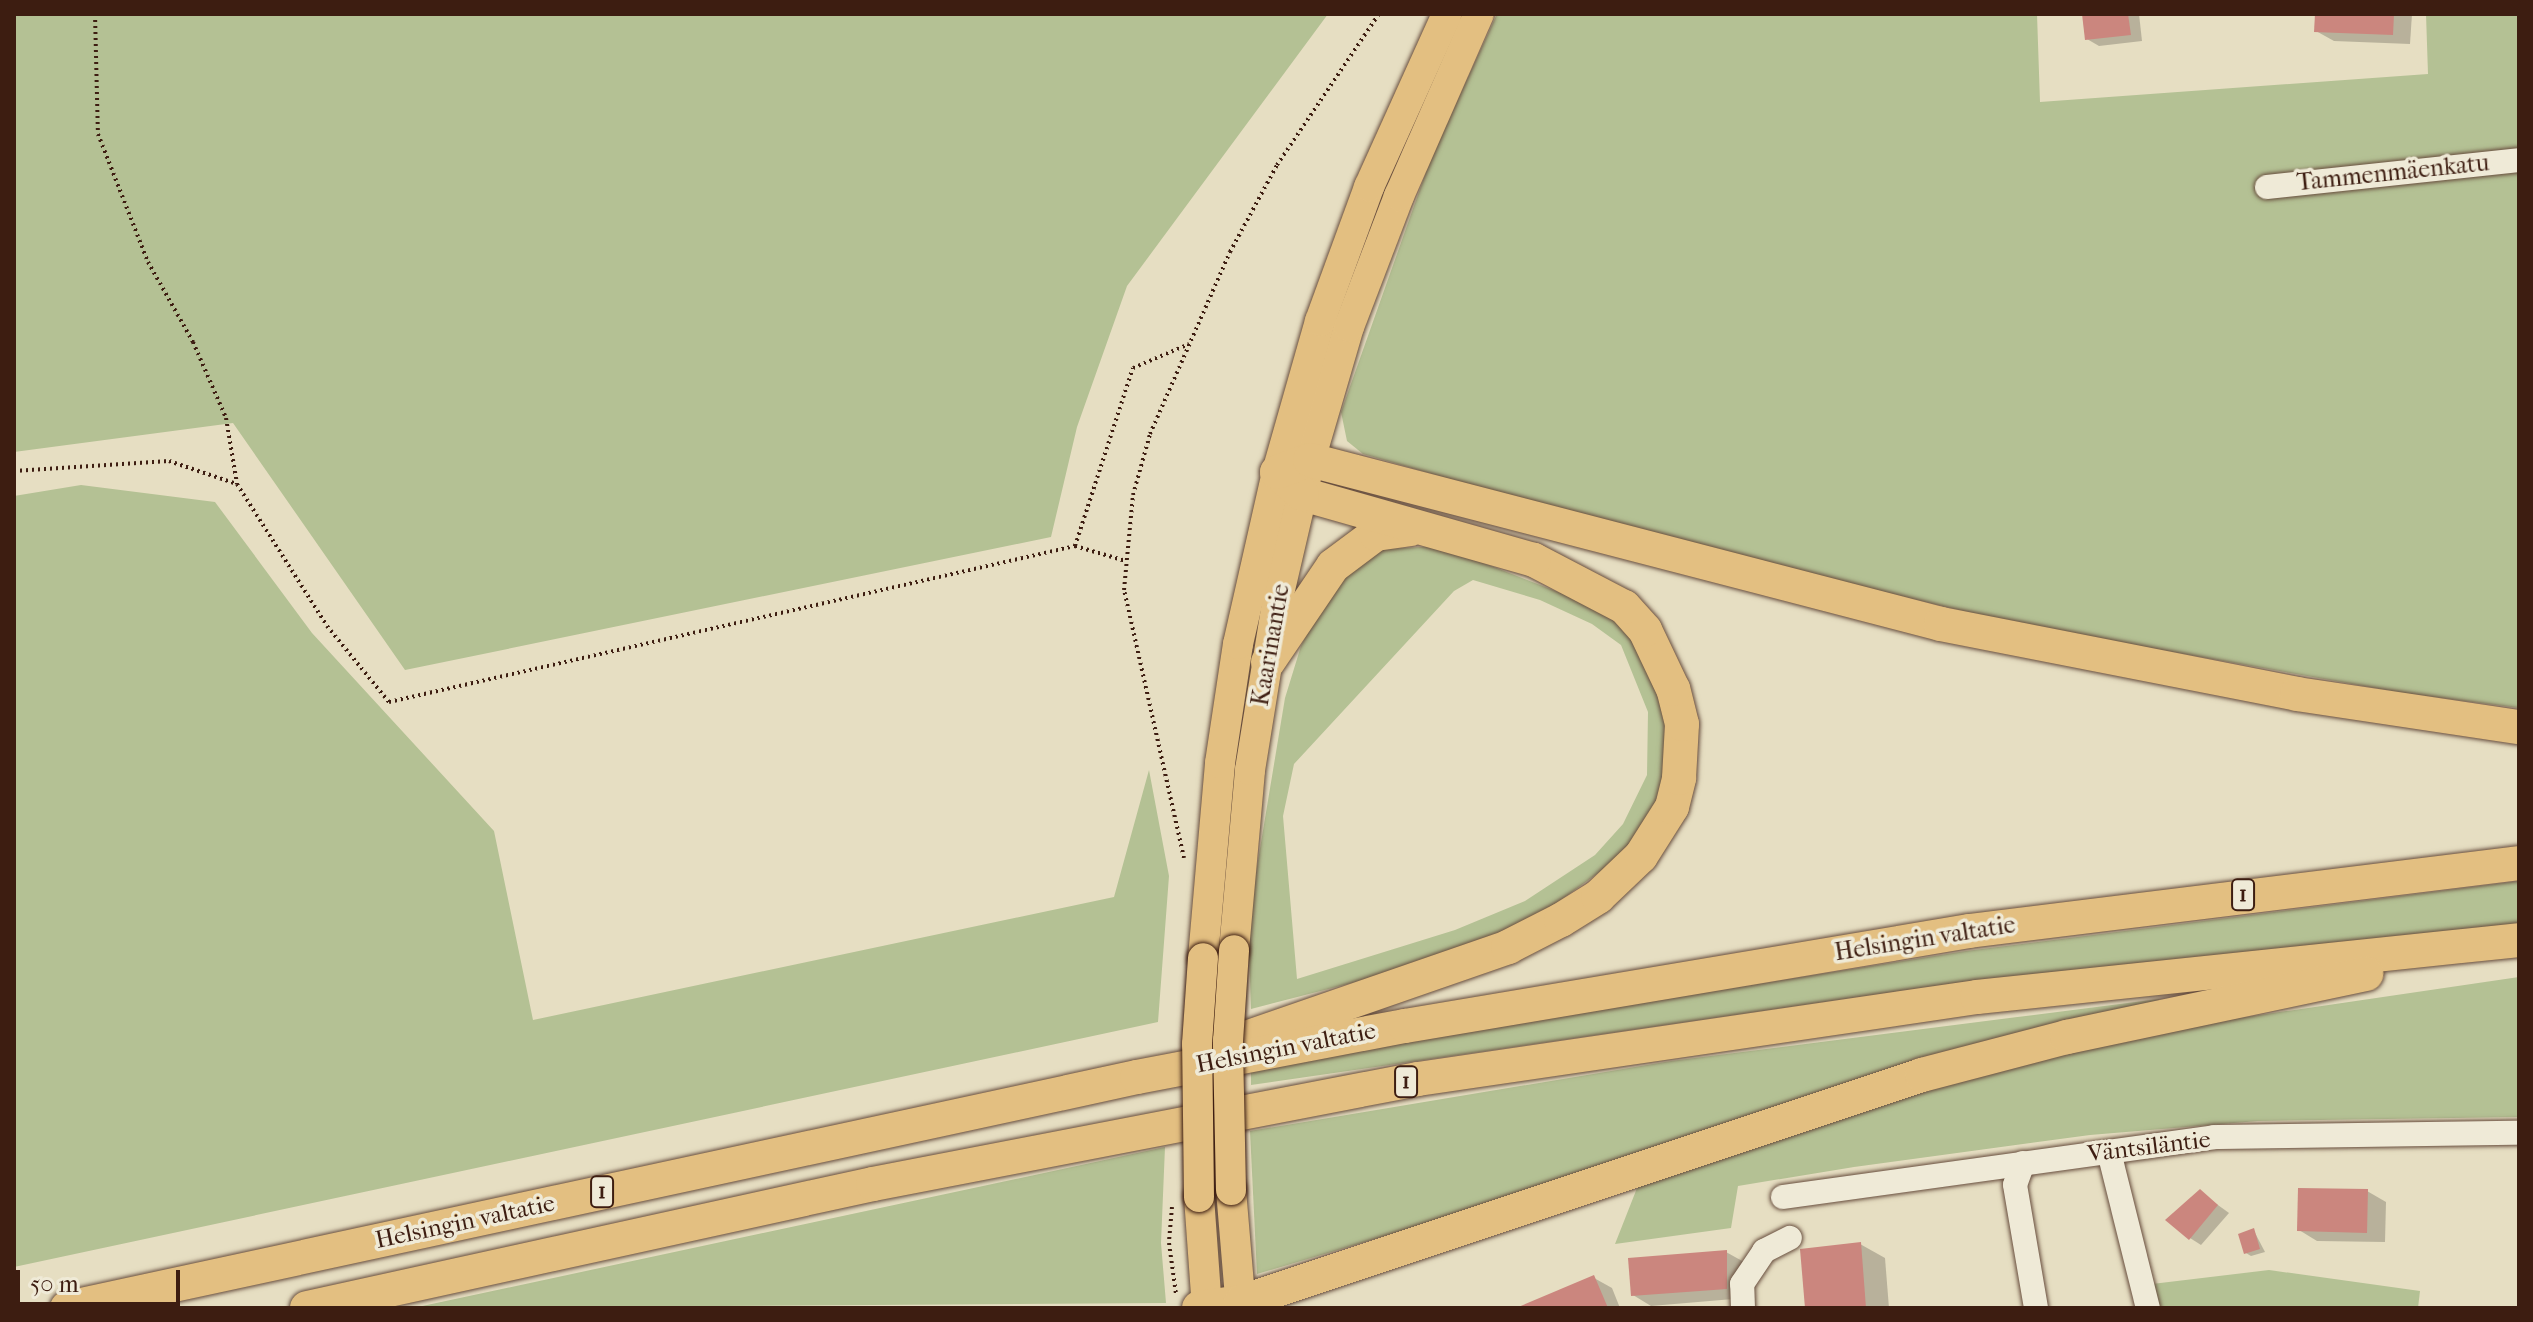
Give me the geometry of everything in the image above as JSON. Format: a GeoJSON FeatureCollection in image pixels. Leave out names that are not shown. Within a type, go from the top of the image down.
{"type":"FeatureCollection","features":[{"type":"Feature","properties":{"kind":"highway"},"geometry":{"type":"LineString","coordinates":[[1137,1077],[1508,947],[1598,897],[1641,856],[1672,807],[1679,778],[1682,724],[1670,679],[1645,630],[1624,607],[1568,574],[1414,529],[1290,483],[1310,460],[1941,624],[2297,694],[2519,727]]}},
{"type":"Feature","properties":{"kind":"highway"},"geometry":{"type":"LineString","coordinates":[[1268,662],[1333,566],[1376,534],[1414,529]]}},
{"type":"Feature","properties":{"kind":"highway","name":"Helsingin valtatie"},"geometry":{"type":"LineString","coordinates":[[67,1308],[1137,1077],[1405,1026],[1969,931],[2519,863]]}},
{"type":"Feature","properties":{"kind":"highway"},"geometry":{"type":"LineString","coordinates":[[1198,1305],[1241,1305],[1922,1075],[2067,1037],[2519,941]]}},
{"type":"Feature","properties":{"kind":"highway","name":"Helsingin valtatie"},"geometry":{"type":"LineString","coordinates":[[307,1308],[888,1180],[1418,1079],[1961,999],[2519,941]]}},
{"type":"Feature","properties":{"kind":"main road","name":"Kaarinantie"},"geometry":{"type":"LineString","coordinates":[[1241,1305],[1231,1190],[1228,1041],[1250,770],[1268,662],[1290,483],[1320,321],[1369,187],[1447,14]]}},
{"type":"Feature","properties":{"kind":"main road"},"geometry":{"type":"LineString","coordinates":[[1310,460],[1349,327],[1399,196],[1479,14]]}},
{"type":"Feature","properties":{"kind":"main road","name":"Kaarinantie"},"geometry":{"type":"LineString","coordinates":[[1198,1305],[1186,1199],[1220,763],[1241,629],[1290,483]]}},
{"type":"Feature","properties":{"kind":"street","name":"Tammenmäenkatu"},"geometry":{"type":"LineString","coordinates":[[2267,187],[2519,160]]}},
{"type":"Feature","properties":{"kind":"street","name":"Väntsiläntie"},"geometry":{"type":"LineString","coordinates":[[1783,1197],[2214,1137],[2519,1133]]}},
{"type":"Feature","properties":{"kind":"street"},"geometry":{"type":"LineString","coordinates":[[2109,1152],[2148,1308]]}},
{"type":"Feature","properties":{"kind":"street"},"geometry":{"type":"LineString","coordinates":[[2023,1163],[2015,1185],[2036,1308]]}},
{"type":"Feature","properties":{"kind":"street"},"geometry":{"type":"LineString","coordinates":[[1743,1308],[1742,1284],[1764,1251],[1790,1238]]}},
{"type":"Feature","properties":{"kind":"path"},"geometry":{"type":"LineString","coordinates":[[95,14],[98,134],[148,262],[193,342],[226,418],[237,484],[327,626],[389,702],[1075,546],[1126,561]]}},
{"type":"Feature","properties":{"kind":"path"},"geometry":{"type":"LineString","coordinates":[[1185,863],[1124,590],[1133,495],[1150,434],[1230,252],[1277,165],[1379,14]]}},
{"type":"Feature","properties":{"kind":"path"},"geometry":{"type":"LineString","coordinates":[[1075,546],[1133,368],[1189,344]]}},
{"type":"Feature","properties":{"kind":"path"},"geometry":{"type":"LineString","coordinates":[[14,471],[169,461],[237,484]]}},
{"type":"Feature","properties":{"kind":"path"},"geometry":{"type":"LineString","coordinates":[[1186,1199],[1169,1243],[1198,1305]]}},
{"type":"Feature","properties":{"kind":"green space"},"geometry":{"type":"Polygon","coordinates":[[[14,14],[1328,14],[1127,286],[1077,427],[1051,537],[405,670],[233,423],[14,452],[14,14]]]}},
{"type":"Feature","properties":{"kind":"green space"},"geometry":{"type":"Polygon","coordinates":[[[1497,14],[2037,14],[2040,102],[2428,74],[2426,14],[2519,14],[2519,708],[2403,693],[2021,625],[1627,530],[1363,454],[1347,441],[1341,412],[1431,158],[1497,14]]]}},
{"type":"Feature","properties":{"kind":"green space"},"geometry":{"type":"Polygon","coordinates":[[[81,485],[215,502],[312,633],[494,831],[533,1020],[1114,897],[1149,770],[1169,876],[1158,1022],[14,1267],[14,496],[81,485]]]}},
{"type":"Feature","properties":{"kind":"green space"},"geometry":{"type":"Polygon","coordinates":[[[1440,546],[1594,606],[1621,625],[1651,665],[1670,745],[1658,800],[1623,855],[1547,910],[1499,937],[1414,967],[1251,1009],[1248,921],[1285,698],[1301,646],[1317,613],[1358,562],[1384,549],[1440,546]],[[1473,580],[1454,591],[1294,764],[1283,816],[1297,979],[1455,930],[1525,901],[1595,855],[1623,824],[1647,775],[1648,712],[1621,645],[1592,624],[1540,600],[1473,580]]]}},
{"type":"Feature","properties":{"kind":"green space"},"geometry":{"type":"Polygon","coordinates":[[[2519,881],[2519,924],[1970,981],[1251,1085],[1251,1069],[1676,997],[1966,951],[2519,881]]]}},
{"type":"Feature","properties":{"kind":"green space"},"geometry":{"type":"Polygon","coordinates":[[[2519,977],[2519,1117],[2258,1121],[2090,1135],[1854,1167],[1738,1186],[1731,1228],[1615,1244],[1639,1183],[1855,1111],[2123,1035],[2519,977]]]}},
{"type":"Feature","properties":{"kind":"green space"},"geometry":{"type":"Polygon","coordinates":[[[2159,999],[2159,1006],[1257,1274],[1250,1131],[1671,1061],[2159,999]]]}},
{"type":"Feature","properties":{"kind":"green space"},"geometry":{"type":"Polygon","coordinates":[[[1165,1147],[1161,1243],[1166,1303],[413,1308],[1165,1147]]]}},
{"type":"Feature","properties":{"kind":"green space"},"geometry":{"type":"Polygon","coordinates":[[[2269,1270],[2420,1291],[2418,1308],[2158,1308],[2152,1284],[2269,1270]]]}},
{"type":"Feature","properties":{"kind":"building"},"geometry":{"type":"Polygon","coordinates":[[[2082,14],[2128,14],[2131,35],[2085,40],[2082,14]]]}},
{"type":"Feature","properties":{"kind":"building"},"geometry":{"type":"Polygon","coordinates":[[[2315,14],[2394,14],[2393,35],[2314,32],[2315,14]]]}},
{"type":"Feature","properties":{"kind":"building"},"geometry":{"type":"Polygon","coordinates":[[[2298,1188],[2368,1189],[2367,1233],[2297,1231],[2298,1188]]]}},
{"type":"Feature","properties":{"kind":"building"},"geometry":{"type":"Polygon","coordinates":[[[2200,1189],[2218,1205],[2189,1240],[2165,1220],[2200,1189]]]}},
{"type":"Feature","properties":{"kind":"building"},"geometry":{"type":"Polygon","coordinates":[[[2254,1228],[2260,1249],[2244,1254],[2238,1234],[2254,1228]]]}},
{"type":"Feature","properties":{"kind":"building"},"geometry":{"type":"Polygon","coordinates":[[[1861,1242],[1866,1308],[1805,1308],[1800,1249],[1861,1242]]]}},
{"type":"Feature","properties":{"kind":"building"},"geometry":{"type":"Polygon","coordinates":[[[1727,1250],[1727,1289],[1631,1296],[1628,1258],[1727,1250]]]}},
{"type":"Feature","properties":{"kind":"building"},"geometry":{"type":"Polygon","coordinates":[[[1594,1275],[1608,1308],[1516,1308],[1594,1275]]]}}]}
